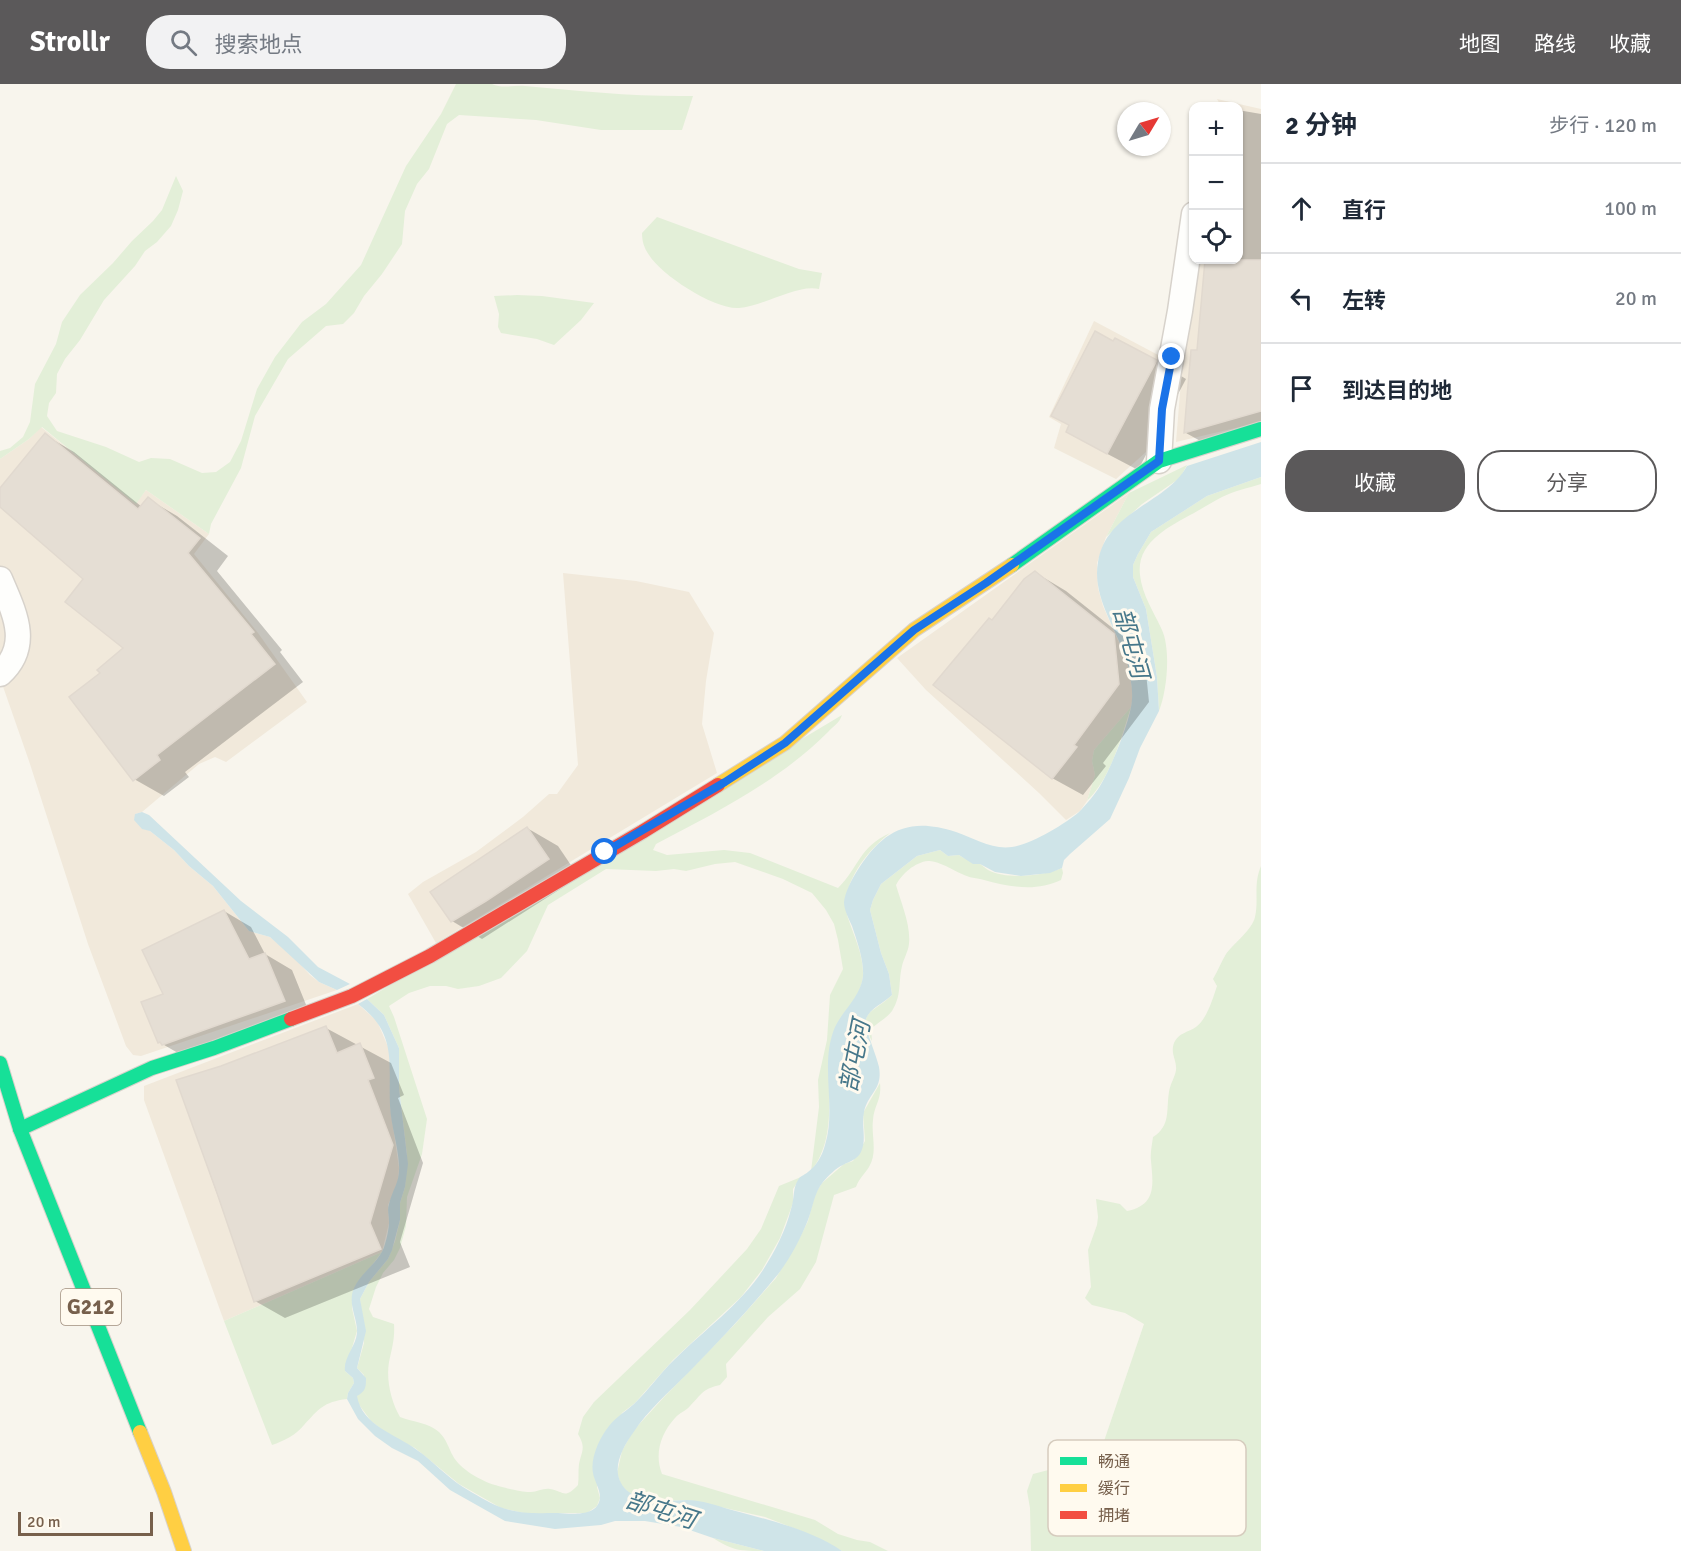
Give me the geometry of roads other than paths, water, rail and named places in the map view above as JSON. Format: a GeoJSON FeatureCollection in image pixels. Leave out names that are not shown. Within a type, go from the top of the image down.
{"type":"FeatureCollection","features":[{"type":"Feature","properties":{"kind":"main road"},"geometry":{"type":"LineString","coordinates":[[20,1130],[152,1068],[214,1048],[352,996],[430,956],[651,827],[769,754],[785,743],[914,630],[986,583],[1159,461],[1261,429]]}},
{"type":"Feature","properties":{"kind":"main road","name":"G212"},"geometry":{"type":"LineString","coordinates":[[0,1063],[20,1130],[164,1492],[184,1551]]}},
{"type":"Feature","properties":{"kind":"lane"},"geometry":{"type":"LineString","coordinates":[[1159,461],[1162,409],[1189,248]]}},
{"type":"Feature","properties":{"kind":"lane"},"geometry":{"type":"LineString","coordinates":[[0,579],[14,611],[19,640],[9,666],[0,674]]}},
{"type":"Feature","properties":{"kind":"water","name":"部屯河"},"geometry":{"type":"Polygon","coordinates":[[[1261,442],[1261,477],[1207,496],[1151,532],[1133,565],[1133,577],[1146,609],[1157,677],[1159,711],[1140,748],[1110,819],[1064,860],[1062,868],[1050,873],[1021,876],[995,872],[980,864],[973,864],[959,855],[948,856],[940,850],[917,856],[881,884],[870,910],[889,974],[892,995],[873,1009],[866,1019],[866,1027],[880,1075],[864,1112],[864,1142],[861,1152],[855,1159],[835,1170],[820,1186],[801,1235],[779,1273],[732,1327],[645,1417],[622,1451],[618,1464],[619,1477],[626,1490],[633,1495],[651,1500],[692,1500],[710,1504],[803,1531],[842,1551],[764,1551],[681,1527],[645,1521],[615,1521],[601,1525],[555,1529],[505,1521],[450,1490],[418,1461],[392,1448],[375,1436],[358,1419],[347,1399],[354,1383],[353,1378],[345,1371],[345,1366],[357,1333],[352,1294],[357,1282],[383,1250],[389,1227],[388,1206],[397,1181],[399,1165],[390,1106],[390,1062],[385,1038],[380,1026],[358,1004],[367,999],[384,1015],[399,1048],[399,1088],[408,1164],[400,1203],[400,1220],[392,1250],[360,1299],[366,1331],[357,1368],[366,1378],[366,1384],[357,1396],[360,1406],[366,1415],[381,1428],[409,1444],[451,1479],[495,1505],[508,1510],[529,1513],[577,1514],[590,1511],[595,1508],[600,1497],[592,1467],[596,1448],[606,1431],[685,1349],[733,1306],[754,1283],[783,1233],[792,1206],[795,1187],[800,1177],[814,1166],[822,1153],[828,1131],[830,1041],[838,1021],[859,990],[863,976],[860,951],[844,902],[847,890],[857,871],[876,846],[898,830],[910,827],[939,827],[997,847],[1012,847],[1047,833],[1082,809],[1098,789],[1110,768],[1120,744],[1132,699],[1126,658],[1098,587],[1098,562],[1103,545],[1124,519],[1165,490],[1187,466],[1261,442]]]}},
{"type":"Feature","properties":{"kind":"water"},"geometry":{"type":"Polygon","coordinates":[[[142,812],[149,815],[241,901],[288,937],[318,967],[350,984],[337,990],[319,982],[270,937],[249,931],[213,886],[174,850],[150,831],[142,829],[134,820],[135,814],[142,812]]]}}]}
